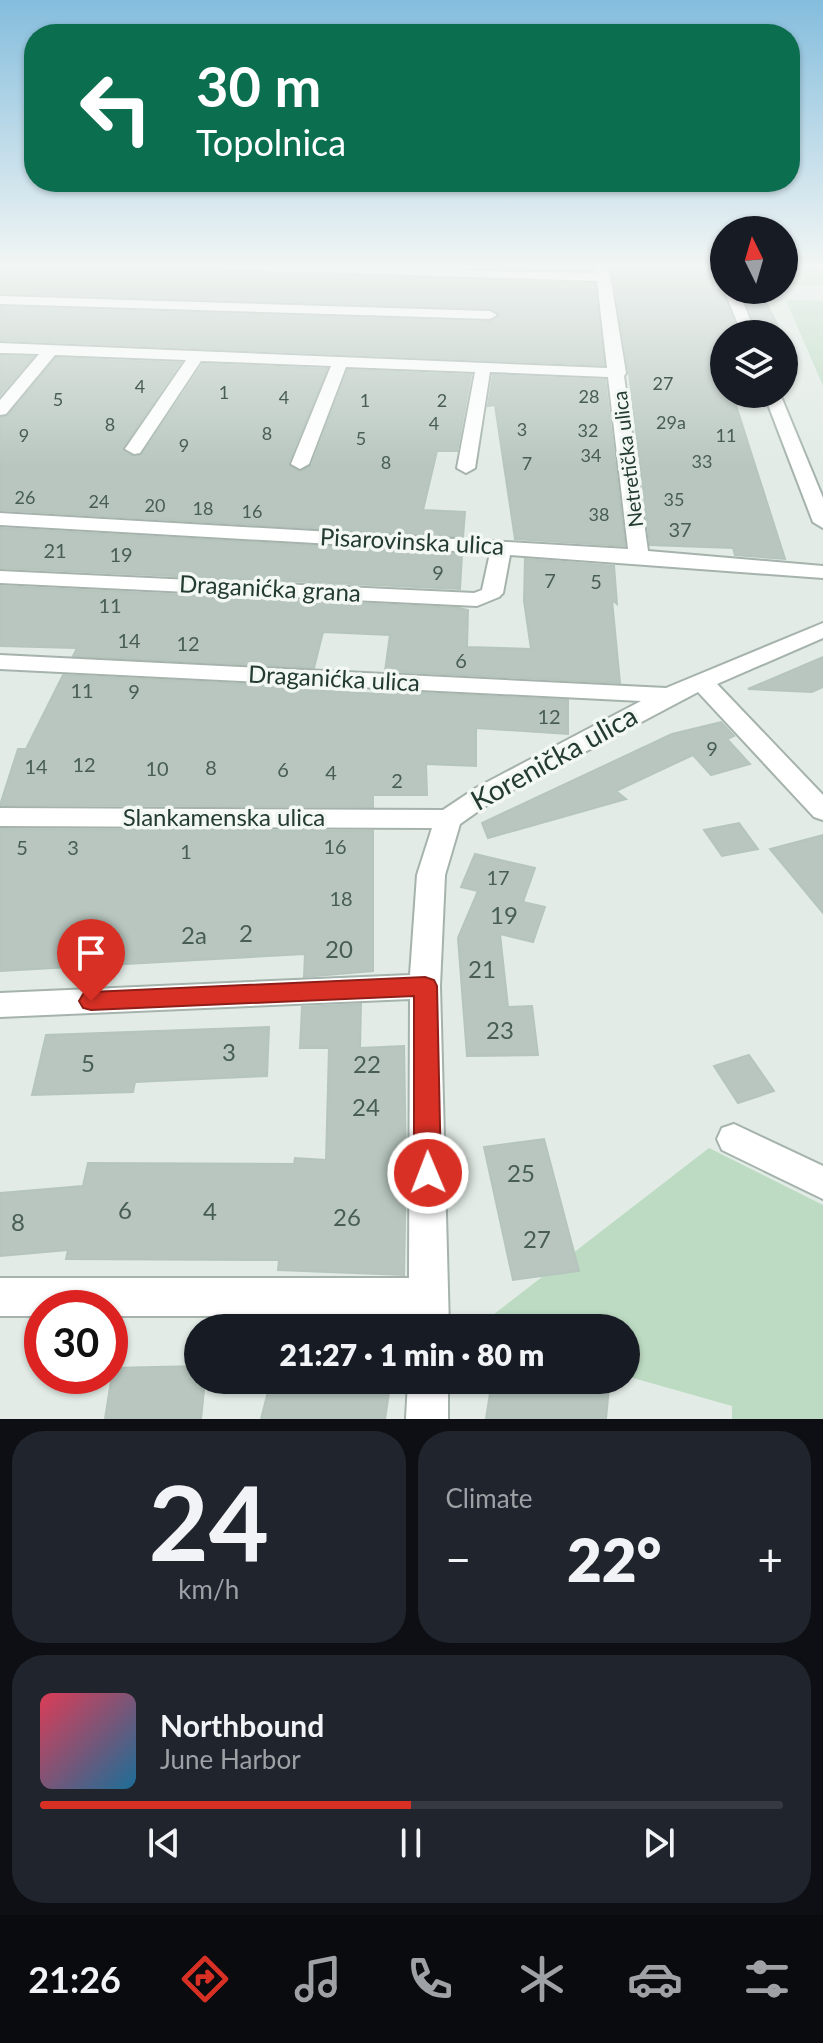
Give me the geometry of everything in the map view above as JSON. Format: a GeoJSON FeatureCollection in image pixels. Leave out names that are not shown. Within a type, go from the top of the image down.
{"type":"FeatureCollection","features":[{"type":"Feature","properties":{"kind":"street","name":"Netretička ulica"},"geometry":{"type":"LineString","coordinates":[[612,334],[639,556]]}},
{"type":"Feature","properties":{"kind":"street"},"geometry":{"type":"LineString","coordinates":[[0,348],[618,373]]}},
{"type":"Feature","properties":{"kind":"street"},"geometry":{"type":"LineString","coordinates":[[0,410],[51,350]]}},
{"type":"Feature","properties":{"kind":"street"},"geometry":{"type":"LineString","coordinates":[[134,449],[196,357]]}},
{"type":"Feature","properties":{"kind":"street"},"geometry":{"type":"LineString","coordinates":[[300,464],[340,362]]}},
{"type":"Feature","properties":{"kind":"street"},"geometry":{"type":"LineString","coordinates":[[466,468],[483,368]]}},
{"type":"Feature","properties":{"kind":"street"},"geometry":{"type":"LineString","coordinates":[[778,408],[823,522]]}},
{"type":"Feature","properties":{"kind":"street","name":"Pisarovinska ulica"},"geometry":{"type":"LineString","coordinates":[[0,519],[501,547],[823,572]]}},
{"type":"Feature","properties":{"kind":"street","name":"Draganićka grana"},"geometry":{"type":"LineString","coordinates":[[0,577],[477,600],[492,593],[501,547]]}},
{"type":"Feature","properties":{"kind":"street","name":"Korenička ulica"},"geometry":{"type":"LineString","coordinates":[[429,1312],[425,986],[431,875],[448,819],[485,794],[668,696],[823,630]]}},
{"type":"Feature","properties":{"kind":"street","name":"Draganićka ulica"},"geometry":{"type":"LineString","coordinates":[[0,662],[668,696]]}},
{"type":"Feature","properties":{"kind":"street"},"geometry":{"type":"LineString","coordinates":[[700,680],[823,811]]}},
{"type":"Feature","properties":{"kind":"street","name":"Slankamenska ulica"},"geometry":{"type":"LineString","coordinates":[[0,817],[448,819]]}},
{"type":"Feature","properties":{"kind":"street"},"geometry":{"type":"LineString","coordinates":[[0,1005],[425,986]]}},
{"type":"Feature","properties":{"kind":"street"},"geometry":{"type":"LineString","coordinates":[[734,1139],[823,1183]]}},
{"type":"Feature","properties":{"kind":"street"},"geometry":{"type":"LineString","coordinates":[[0,1297],[429,1312]]}},
{"type":"Feature","properties":{"kind":"street"},"geometry":{"type":"LineString","coordinates":[[427,1419],[428,1394]]}},
{"type":"Feature","properties":{"kind":"green space"},"geometry":{"type":"Polygon","coordinates":[[[801,334],[823,334],[823,386],[801,334]]]}},
{"type":"Feature","properties":{"kind":"green space"},"geometry":{"type":"Polygon","coordinates":[[[709,1148],[823,1205],[823,1419],[732,1419],[732,1406],[640,1380],[640,1314],[494,1314],[709,1148]]]}},
{"type":"Feature","properties":{"kind":"building"},"geometry":{"type":"Polygon","coordinates":[[[0,334],[600,334],[604,365],[0,340],[0,334]]]}},
{"type":"Feature","properties":{"kind":"building"},"geometry":{"type":"Polygon","coordinates":[[[623,334],[710,334],[710,408],[737,408],[785,559],[735,555],[733,548],[650,545],[623,334]]]}},
{"type":"Feature","properties":{"kind":"building"},"geometry":{"type":"Polygon","coordinates":[[[0,356],[33,357],[0,395],[0,356]]]}},
{"type":"Feature","properties":{"kind":"building"},"geometry":{"type":"Polygon","coordinates":[[[56,358],[180,363],[123,447],[124,452],[134,457],[142,455],[203,364],[327,369],[288,463],[299,472],[312,465],[348,370],[471,375],[457,451],[437,451],[423,510],[465,512],[463,537],[0,510],[0,418],[8,416],[56,358]]]}},
{"type":"Feature","properties":{"kind":"building"},"geometry":{"type":"Polygon","coordinates":[[[493,375],[605,380],[625,546],[515,539],[495,405],[488,406],[493,375]]]}},
{"type":"Feature","properties":{"kind":"building"},"geometry":{"type":"Polygon","coordinates":[[[0,528],[462,554],[460,589],[0,568],[0,528]]]}},
{"type":"Feature","properties":{"kind":"building"},"geometry":{"type":"Polygon","coordinates":[[[525,559],[614,566],[617,604],[612,600],[620,683],[385,671],[390,635],[323,632],[314,668],[73,656],[77,648],[0,646],[0,586],[459,608],[468,610],[467,647],[531,649],[524,601],[525,559]]]}},
{"type":"Feature","properties":{"kind":"building"},"geometry":{"type":"Polygon","coordinates":[[[823,657],[823,687],[812,692],[748,689],[823,657]]]}},
{"type":"Feature","properties":{"kind":"building"},"geometry":{"type":"Polygon","coordinates":[[[63,675],[309,687],[308,690],[381,694],[382,691],[568,700],[568,734],[476,728],[476,766],[426,764],[427,795],[373,795],[373,807],[0,805],[18,749],[26,749],[63,675]]]}},
{"type":"Feature","properties":{"kind":"building"},"geometry":{"type":"Polygon","coordinates":[[[721,722],[734,736],[727,739],[750,764],[711,775],[693,755],[616,791],[626,799],[488,838],[482,823],[672,734],[721,722]]]}},
{"type":"Feature","properties":{"kind":"building"},"geometry":{"type":"Polygon","coordinates":[[[739,823],[758,849],[722,856],[704,830],[739,823]]]}},
{"type":"Feature","properties":{"kind":"building"},"geometry":{"type":"Polygon","coordinates":[[[0,829],[373,831],[373,971],[304,977],[305,954],[0,971],[0,829]]]}},
{"type":"Feature","properties":{"kind":"building"},"geometry":{"type":"Polygon","coordinates":[[[823,835],[823,913],[770,849],[823,835]]]}},
{"type":"Feature","properties":{"kind":"building"},"geometry":{"type":"Polygon","coordinates":[[[475,854],[535,868],[523,902],[545,907],[533,942],[500,934],[508,1007],[532,1006],[538,1055],[467,1056],[458,938],[478,891],[461,887],[475,854]]]}},
{"type":"Feature","properties":{"kind":"building"},"geometry":{"type":"Polygon","coordinates":[[[361,1004],[360,1048],[404,1046],[404,1275],[278,1270],[279,1260],[66,1259],[68,1250],[0,1256],[0,1193],[83,1186],[88,1163],[294,1164],[295,1158],[326,1160],[329,1048],[300,1048],[302,1007],[361,1004]]]}},
{"type":"Feature","properties":{"kind":"building"},"geometry":{"type":"Polygon","coordinates":[[[269,1027],[267,1076],[135,1082],[133,1092],[32,1095],[46,1035],[269,1027]]]}},
{"type":"Feature","properties":{"kind":"building"},"geometry":{"type":"Polygon","coordinates":[[[749,1055],[774,1091],[738,1103],[714,1066],[749,1055]]]}},
{"type":"Feature","properties":{"kind":"building"},"geometry":{"type":"Polygon","coordinates":[[[544,1139],[579,1271],[513,1280],[484,1147],[544,1139]]]}},
{"type":"Feature","properties":{"kind":"building"},"geometry":{"type":"Polygon","coordinates":[[[184,1366],[184,1394],[204,1394],[201,1419],[105,1419],[109,1394],[128,1394],[128,1368],[184,1366]]]}},
{"type":"Feature","properties":{"kind":"building"},"geometry":{"type":"Polygon","coordinates":[[[267,1394],[389,1394],[385,1419],[261,1419],[267,1394]]]}},
{"type":"Feature","properties":{"kind":"building"},"geometry":{"type":"Polygon","coordinates":[[[490,1394],[608,1394],[606,1419],[486,1419],[490,1394]]]}},
{"type":"Feature","properties":{"kind":"route"},"geometry":{"type":"LineString","coordinates":[[91,1001],[425,986],[428,1173]]}}]}
